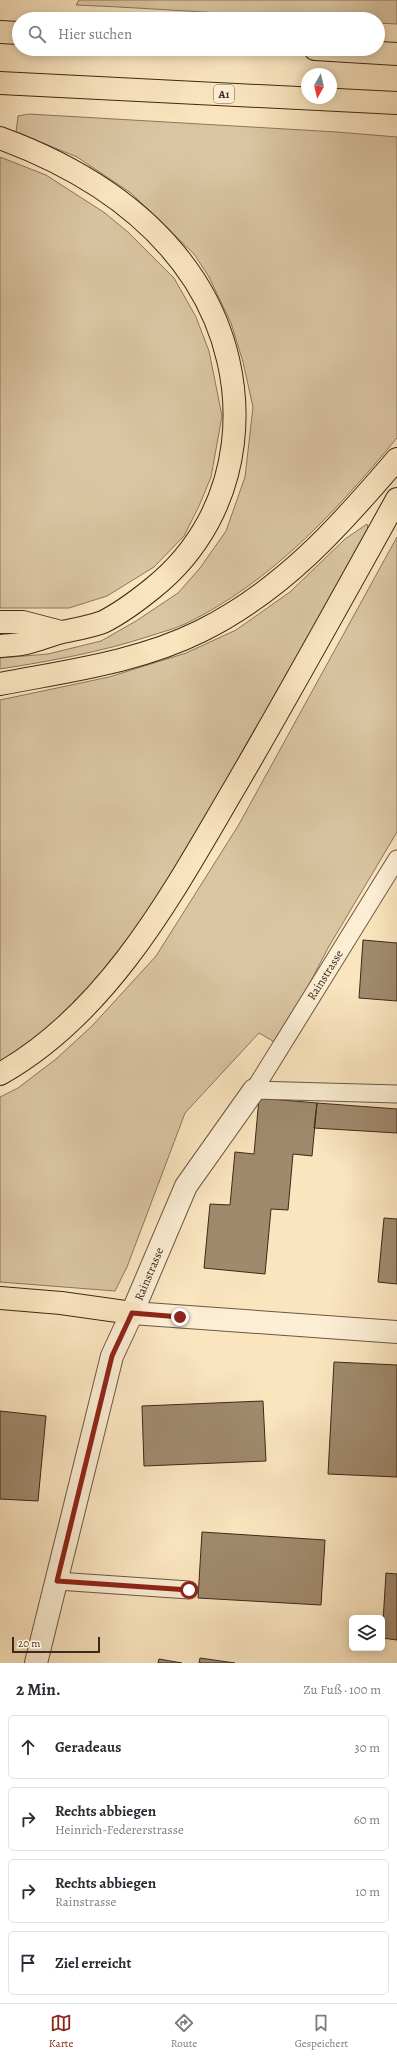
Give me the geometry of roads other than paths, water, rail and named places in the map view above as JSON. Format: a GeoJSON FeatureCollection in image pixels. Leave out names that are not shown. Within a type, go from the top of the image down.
{"type":"FeatureCollection","features":[{"type":"Feature","properties":{"kind":"highway"},"geometry":{"type":"LineString","coordinates":[[0,32],[12,33]]}},
{"type":"Feature","properties":{"kind":"highway"},"geometry":{"type":"LineString","coordinates":[[385,53],[397,54]]}},
{"type":"Feature","properties":{"kind":"highway","name":"A1"},"geometry":{"type":"LineString","coordinates":[[0,83],[397,103]]}},
{"type":"Feature","properties":{"kind":"highway"},"geometry":{"type":"LineString","coordinates":[[0,138],[52,159],[98,186],[142,220],[168,246],[194,280],[212,315],[226,354],[233,390],[235,422],[233,445],[226,480],[211,518],[189,554],[165,578],[135,603],[102,622],[61,632],[26,644],[0,646]]}},
{"type":"Feature","properties":{"kind":"highway"},"geometry":{"type":"LineString","coordinates":[[0,684],[102,664],[137,655],[200,631],[224,618],[248,603],[291,571],[351,512],[397,459]]}},
{"type":"Feature","properties":{"kind":"highway"},"geometry":{"type":"LineString","coordinates":[[0,1074],[21,1062],[90,1004],[130,953],[179,882],[305,666],[397,498]]}},
{"type":"Feature","properties":{"kind":"highway"},"geometry":{"type":"LineString","coordinates":[[0,622],[23,622],[61,632]]}},
{"type":"Feature","properties":{"kind":"highway"},"geometry":{"type":"LineString","coordinates":[[0,1298],[61,1303],[132,1313]]}},
{"type":"Feature","properties":{"kind":"street","name":"Rainstrasse"},"geometry":{"type":"LineString","coordinates":[[254,1090],[186,1186],[132,1313],[397,1332]]}},
{"type":"Feature","properties":{"kind":"street"},"geometry":{"type":"LineString","coordinates":[[36,1663],[112,1356],[132,1313]]}},
{"type":"Feature","properties":{"kind":"lane","name":"Rainstrasse"},"geometry":{"type":"LineString","coordinates":[[254,1090],[397,859]]}},
{"type":"Feature","properties":{"kind":"lane"},"geometry":{"type":"LineString","coordinates":[[254,1090],[397,1094]]}},
{"type":"Feature","properties":{"kind":"lane"},"geometry":{"type":"LineString","coordinates":[[57,1581],[189,1590]]}}]}
